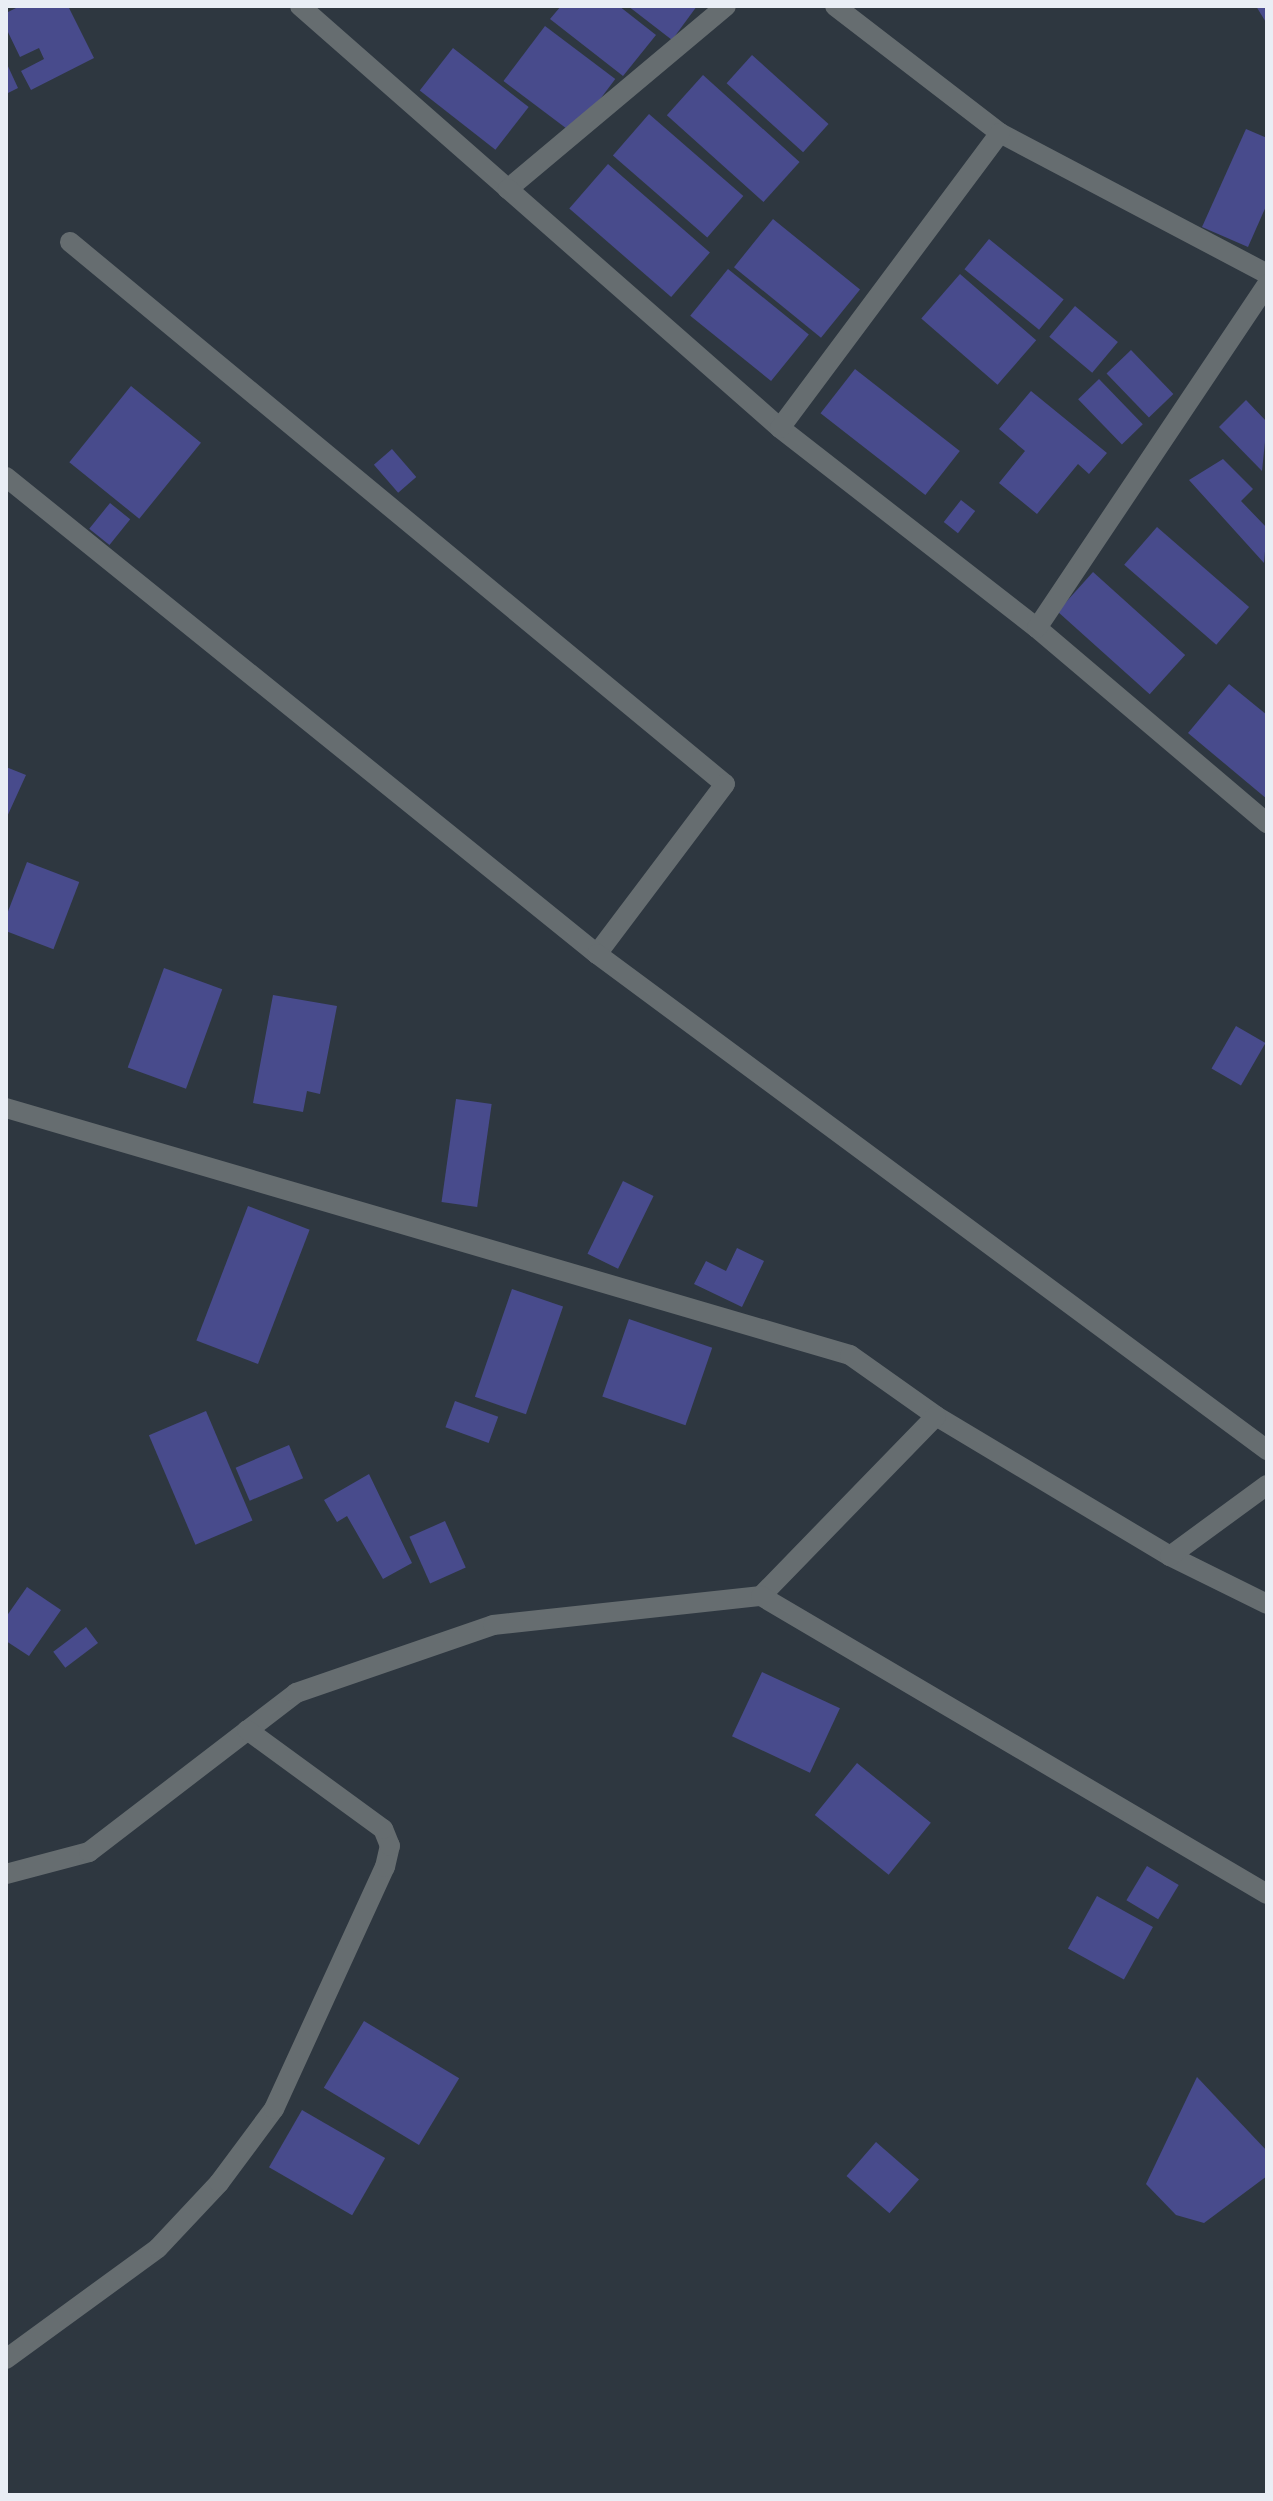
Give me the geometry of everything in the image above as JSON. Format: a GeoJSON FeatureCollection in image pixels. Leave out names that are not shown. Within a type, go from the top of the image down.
{"type":"FeatureCollection","features":[{"type":"Feature","properties":{"kind":"street"},"geometry":{"type":"LineString","coordinates":[[300,6],[780,428],[1037,628],[1266,819]]}},
{"type":"Feature","properties":{"kind":"street"},"geometry":{"type":"LineString","coordinates":[[508,189],[726,6]]}},
{"type":"Feature","properties":{"kind":"street"},"geometry":{"type":"LineString","coordinates":[[835,6],[1000,133],[1267,274]]}},
{"type":"Feature","properties":{"kind":"street"},"geometry":{"type":"LineString","coordinates":[[780,428],[1000,133]]}},
{"type":"Feature","properties":{"kind":"street"},"geometry":{"type":"LineString","coordinates":[[70,242],[725,784],[597,954]]}},
{"type":"Feature","properties":{"kind":"street"},"geometry":{"type":"LineString","coordinates":[[1037,628],[1267,284]]}},
{"type":"Feature","properties":{"kind":"street"},"geometry":{"type":"LineString","coordinates":[[6,477],[597,954],[1267,1450]]}},
{"type":"Feature","properties":{"kind":"street"},"geometry":{"type":"LineString","coordinates":[[6,1108],[850,1355],[936,1416],[1170,1556],[1267,1604]]}},
{"type":"Feature","properties":{"kind":"street"},"geometry":{"type":"LineString","coordinates":[[761,1596],[936,1416]]}},
{"type":"Feature","properties":{"kind":"street"},"geometry":{"type":"LineString","coordinates":[[1170,1556],[1267,1485]]}},
{"type":"Feature","properties":{"kind":"street"},"geometry":{"type":"LineString","coordinates":[[6,1874],[89,1852],[296,1693],[493,1625],[761,1596],[1267,1894]]}},
{"type":"Feature","properties":{"kind":"street"},"geometry":{"type":"LineString","coordinates":[[6,2359],[158,2248],[219,2183],[274,2109],[385,1867],[390,1846],[383,1829],[247,1730]]}},
{"type":"Feature","properties":{"kind":"building"},"geometry":{"type":"Polygon","coordinates":[[[20,6],[68,6],[94,58],[31,90],[21,71],[44,59],[39,48],[20,57],[6,28],[6,13],[20,6]]]}},
{"type":"Feature","properties":{"kind":"building"},"geometry":{"type":"Polygon","coordinates":[[[561,6],[619,6],[656,35],[623,76],[550,19],[561,6]]]}},
{"type":"Feature","properties":{"kind":"building"},"geometry":{"type":"Polygon","coordinates":[[[628,6],[697,6],[672,40],[628,6]]]}},
{"type":"Feature","properties":{"kind":"building"},"geometry":{"type":"Polygon","coordinates":[[[1256,6],[1267,6],[1267,24],[1256,6]]]}},
{"type":"Feature","properties":{"kind":"building"},"geometry":{"type":"Polygon","coordinates":[[[545,26],[615,79],[574,134],[503,81],[545,26]]]}},
{"type":"Feature","properties":{"kind":"building"},"geometry":{"type":"Polygon","coordinates":[[[453,48],[529,107],[495,150],[420,91],[453,48]]]}},
{"type":"Feature","properties":{"kind":"building"},"geometry":{"type":"Polygon","coordinates":[[[752,55],[829,124],[803,152],[727,83],[752,55]]]}},
{"type":"Feature","properties":{"kind":"building"},"geometry":{"type":"Polygon","coordinates":[[[6,62],[18,88],[6,94],[6,62]]]}},
{"type":"Feature","properties":{"kind":"building"},"geometry":{"type":"Polygon","coordinates":[[[703,75],[800,162],[763,202],[667,115],[703,75]]]}},
{"type":"Feature","properties":{"kind":"building"},"geometry":{"type":"Polygon","coordinates":[[[649,114],[743,196],[707,238],[613,156],[649,114]]]}},
{"type":"Feature","properties":{"kind":"building"},"geometry":{"type":"Polygon","coordinates":[[[1246,129],[1267,138],[1267,204],[1248,247],[1202,227],[1246,129]]]}},
{"type":"Feature","properties":{"kind":"building"},"geometry":{"type":"Polygon","coordinates":[[[608,164],[710,253],[671,297],[569,209],[608,164]]]}},
{"type":"Feature","properties":{"kind":"building"},"geometry":{"type":"Polygon","coordinates":[[[773,219],[860,289],[821,338],[734,267],[773,219]]]}},
{"type":"Feature","properties":{"kind":"building"},"geometry":{"type":"Polygon","coordinates":[[[989,239],[1064,299],[1039,330],[964,269],[989,239]]]}},
{"type":"Feature","properties":{"kind":"building"},"geometry":{"type":"Polygon","coordinates":[[[728,269],[809,334],[771,381],[690,316],[728,269]]]}},
{"type":"Feature","properties":{"kind":"building"},"geometry":{"type":"Polygon","coordinates":[[[960,274],[1036,340],[998,385],[921,319],[960,274]]]}},
{"type":"Feature","properties":{"kind":"building"},"geometry":{"type":"Polygon","coordinates":[[[1075,306],[1118,342],[1092,373],[1049,337],[1075,306]]]}},
{"type":"Feature","properties":{"kind":"building"},"geometry":{"type":"Polygon","coordinates":[[[1131,350],[1173,394],[1149,417],[1107,374],[1131,350]]]}},
{"type":"Feature","properties":{"kind":"building"},"geometry":{"type":"Polygon","coordinates":[[[855,369],[960,451],[925,495],[821,413],[855,369]]]}},
{"type":"Feature","properties":{"kind":"building"},"geometry":{"type":"Polygon","coordinates":[[[1099,379],[1143,424],[1122,444],[1078,399],[1099,379]]]}},
{"type":"Feature","properties":{"kind":"building"},"geometry":{"type":"Polygon","coordinates":[[[131,386],[201,443],[139,519],[69,462],[131,386]]]}},
{"type":"Feature","properties":{"kind":"building"},"geometry":{"type":"Polygon","coordinates":[[[1031,391],[1107,453],[1089,474],[1078,464],[1037,514],[999,483],[1025,451],[999,429],[1031,391]]]}},
{"type":"Feature","properties":{"kind":"building"},"geometry":{"type":"Polygon","coordinates":[[[1246,400],[1267,422],[1262,471],[1219,427],[1246,400]]]}},
{"type":"Feature","properties":{"kind":"building"},"geometry":{"type":"Polygon","coordinates":[[[392,449],[416,477],[398,493],[374,465],[392,449]]]}},
{"type":"Feature","properties":{"kind":"building"},"geometry":{"type":"Polygon","coordinates":[[[1223,459],[1253,489],[1241,501],[1267,528],[1264,563],[1189,480],[1223,459]]]}},
{"type":"Feature","properties":{"kind":"building"},"geometry":{"type":"Polygon","coordinates":[[[961,500],[975,511],[958,533],[944,522],[961,500]]]}},
{"type":"Feature","properties":{"kind":"building"},"geometry":{"type":"Polygon","coordinates":[[[110,503],[130,519],[109,545],[89,529],[110,503]]]}},
{"type":"Feature","properties":{"kind":"building"},"geometry":{"type":"Polygon","coordinates":[[[1157,527],[1249,607],[1216,645],[1124,565],[1157,527]]]}},
{"type":"Feature","properties":{"kind":"building"},"geometry":{"type":"Polygon","coordinates":[[[1093,572],[1185,655],[1150,694],[1058,611],[1093,572]]]}},
{"type":"Feature","properties":{"kind":"building"},"geometry":{"type":"Polygon","coordinates":[[[1229,684],[1267,715],[1267,799],[1188,733],[1229,684]]]}},
{"type":"Feature","properties":{"kind":"building"},"geometry":{"type":"Polygon","coordinates":[[[6,767],[26,775],[6,819],[6,767]]]}},
{"type":"Feature","properties":{"kind":"building"},"geometry":{"type":"Polygon","coordinates":[[[27,862],[79,882],[53,949],[6,931],[6,917],[27,862]]]}},
{"type":"Feature","properties":{"kind":"building"},"geometry":{"type":"Polygon","coordinates":[[[164,968],[222,989],[186,1089],[128,1068],[164,968]]]}},
{"type":"Feature","properties":{"kind":"building"},"geometry":{"type":"Polygon","coordinates":[[[273,995],[337,1006],[320,1094],[307,1091],[303,1112],[253,1103],[273,995]]]}},
{"type":"Feature","properties":{"kind":"building"},"geometry":{"type":"Polygon","coordinates":[[[1236,1026],[1265,1043],[1241,1085],[1212,1068],[1236,1026]]]}},
{"type":"Feature","properties":{"kind":"building"},"geometry":{"type":"Polygon","coordinates":[[[456,1099],[492,1104],[477,1207],[442,1202],[456,1099]]]}},
{"type":"Feature","properties":{"kind":"building"},"geometry":{"type":"Polygon","coordinates":[[[623,1181],[654,1196],[618,1269],[587,1254],[623,1181]]]}},
{"type":"Feature","properties":{"kind":"building"},"geometry":{"type":"Polygon","coordinates":[[[248,1206],[310,1230],[258,1364],[196,1340],[248,1206]]]}},
{"type":"Feature","properties":{"kind":"building"},"geometry":{"type":"Polygon","coordinates":[[[737,1248],[764,1261],[742,1307],[694,1284],[706,1261],[726,1271],[737,1248]]]}},
{"type":"Feature","properties":{"kind":"building"},"geometry":{"type":"Polygon","coordinates":[[[512,1289],[563,1307],[526,1414],[475,1397],[512,1289]]]}},
{"type":"Feature","properties":{"kind":"building"},"geometry":{"type":"Polygon","coordinates":[[[629,1319],[712,1348],[686,1425],[602,1397],[629,1319]]]}},
{"type":"Feature","properties":{"kind":"building"},"geometry":{"type":"Polygon","coordinates":[[[455,1401],[498,1417],[489,1443],[445,1427],[455,1401]]]}},
{"type":"Feature","properties":{"kind":"building"},"geometry":{"type":"Polygon","coordinates":[[[206,1411],[252,1521],[195,1545],[149,1435],[206,1411]]]}},
{"type":"Feature","properties":{"kind":"building"},"geometry":{"type":"Polygon","coordinates":[[[289,1445],[303,1478],[250,1501],[236,1468],[289,1445]]]}},
{"type":"Feature","properties":{"kind":"building"},"geometry":{"type":"Polygon","coordinates":[[[369,1474],[412,1563],[383,1579],[347,1516],[337,1522],[324,1500],[369,1474]]]}},
{"type":"Feature","properties":{"kind":"building"},"geometry":{"type":"Polygon","coordinates":[[[445,1521],[466,1568],[430,1583],[409,1537],[445,1521]]]}},
{"type":"Feature","properties":{"kind":"building"},"geometry":{"type":"Polygon","coordinates":[[[27,1587],[61,1610],[29,1656],[6,1641],[6,1617],[27,1587]]]}},
{"type":"Feature","properties":{"kind":"building"},"geometry":{"type":"Polygon","coordinates":[[[86,1627],[98,1643],[65,1668],[53,1652],[86,1627]]]}},
{"type":"Feature","properties":{"kind":"building"},"geometry":{"type":"Polygon","coordinates":[[[762,1672],[840,1708],[810,1773],[732,1736],[762,1672]]]}},
{"type":"Feature","properties":{"kind":"building"},"geometry":{"type":"Polygon","coordinates":[[[857,1763],[931,1823],[889,1875],[815,1815],[857,1763]]]}},
{"type":"Feature","properties":{"kind":"building"},"geometry":{"type":"Polygon","coordinates":[[[1147,1866],[1179,1885],[1158,1919],[1126,1900],[1147,1866]]]}},
{"type":"Feature","properties":{"kind":"building"},"geometry":{"type":"Polygon","coordinates":[[[1097,1896],[1153,1927],[1124,1980],[1068,1948],[1097,1896]]]}},
{"type":"Feature","properties":{"kind":"building"},"geometry":{"type":"Polygon","coordinates":[[[364,2021],[459,2078],[419,2145],[324,2088],[364,2021]]]}},
{"type":"Feature","properties":{"kind":"building"},"geometry":{"type":"Polygon","coordinates":[[[1197,2077],[1267,2151],[1267,2176],[1204,2223],[1176,2215],[1146,2184],[1197,2077]]]}},
{"type":"Feature","properties":{"kind":"building"},"geometry":{"type":"Polygon","coordinates":[[[302,2110],[385,2158],[352,2215],[269,2167],[302,2110]]]}},
{"type":"Feature","properties":{"kind":"building"},"geometry":{"type":"Polygon","coordinates":[[[876,2142],[919,2179],[889,2213],[846,2176],[876,2142]]]}}]}
